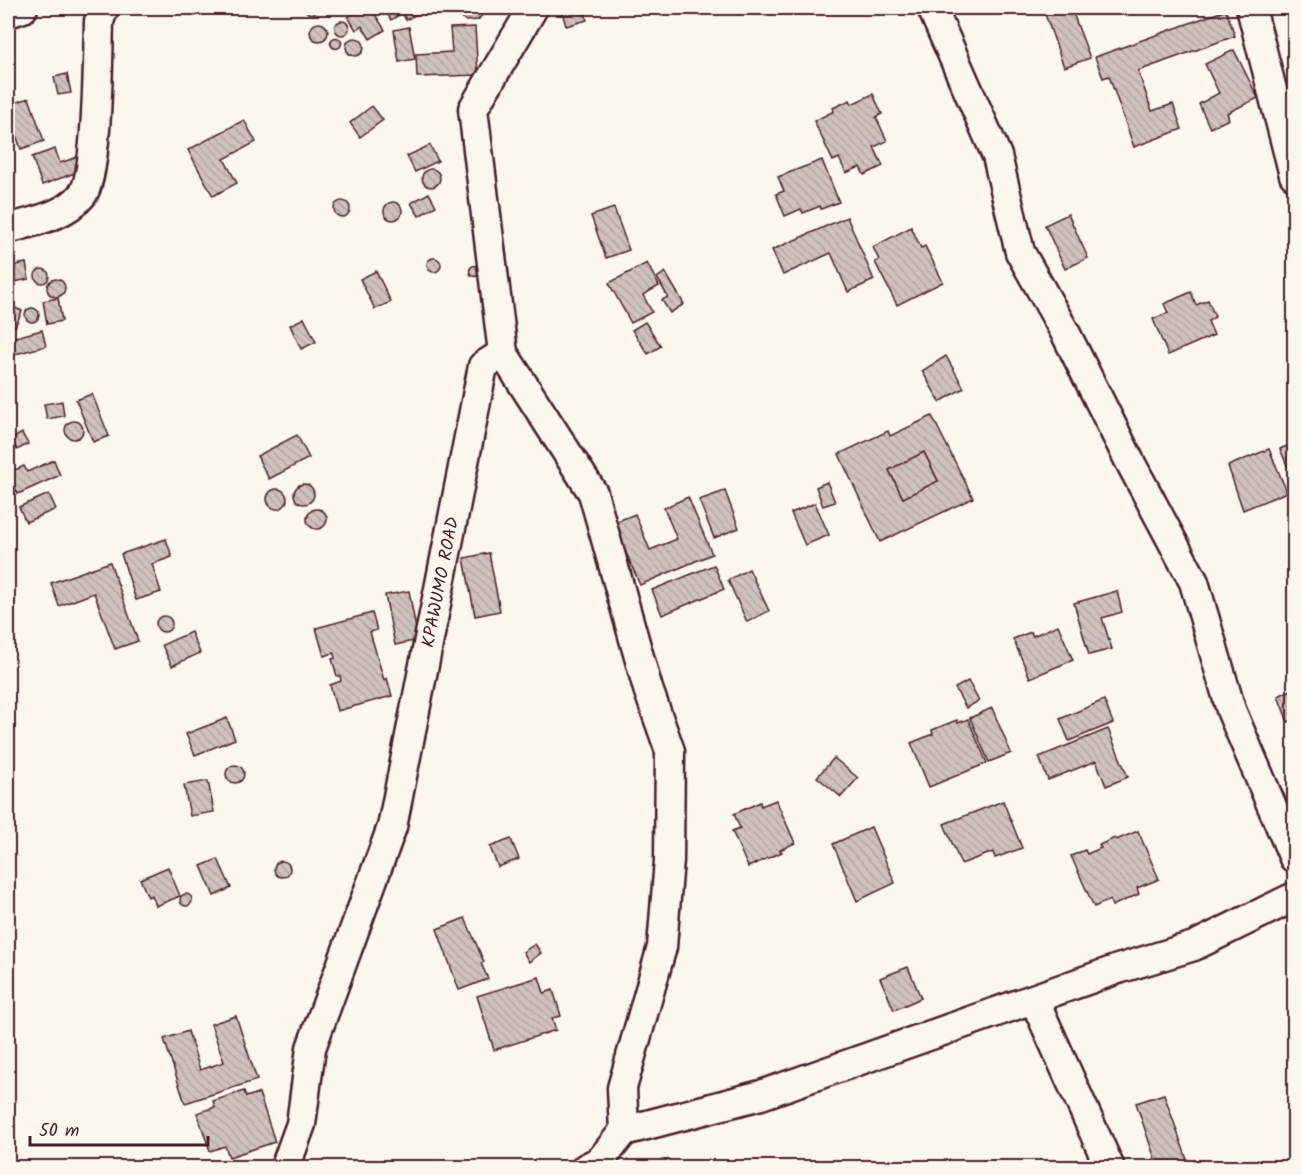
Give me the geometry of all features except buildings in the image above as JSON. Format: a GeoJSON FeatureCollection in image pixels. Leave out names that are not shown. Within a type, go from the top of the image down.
{"type":"FeatureCollection","features":[{"type":"Feature","properties":{"kind":"street"},"geometry":{"type":"LineString","coordinates":[[8,13],[23,8]]}},
{"type":"Feature","properties":{"kind":"street"},"geometry":{"type":"LineString","coordinates":[[8,229],[57,214],[84,194],[94,154],[99,21],[104,8]]}},
{"type":"Feature","properties":{"kind":"street"},"geometry":{"type":"LineString","coordinates":[[533,8],[473,110],[503,353],[593,494],[648,689],[670,751],[669,860],[662,947],[622,1088],[624,1131]]}},
{"type":"Feature","properties":{"kind":"street"},"geometry":{"type":"LineString","coordinates":[[932,8],[997,156],[1020,252],[1066,334],[1194,582],[1231,710],[1294,858]]}},
{"type":"Feature","properties":{"kind":"street"},"geometry":{"type":"LineString","coordinates":[[1251,8],[1294,175]]}},
{"type":"Feature","properties":{"kind":"street","name":"KPAWUMO ROAD"},"geometry":{"type":"LineString","coordinates":[[285,1167],[301,1124],[311,1048],[392,827],[483,366],[503,353]]}},
{"type":"Feature","properties":{"kind":"street"},"geometry":{"type":"LineString","coordinates":[[586,1167],[600,1161],[624,1131],[761,1095],[1118,969],[1194,946],[1294,897]]}},
{"type":"Feature","properties":{"kind":"street"},"geometry":{"type":"LineString","coordinates":[[1034,999],[1110,1167]]}}]}
